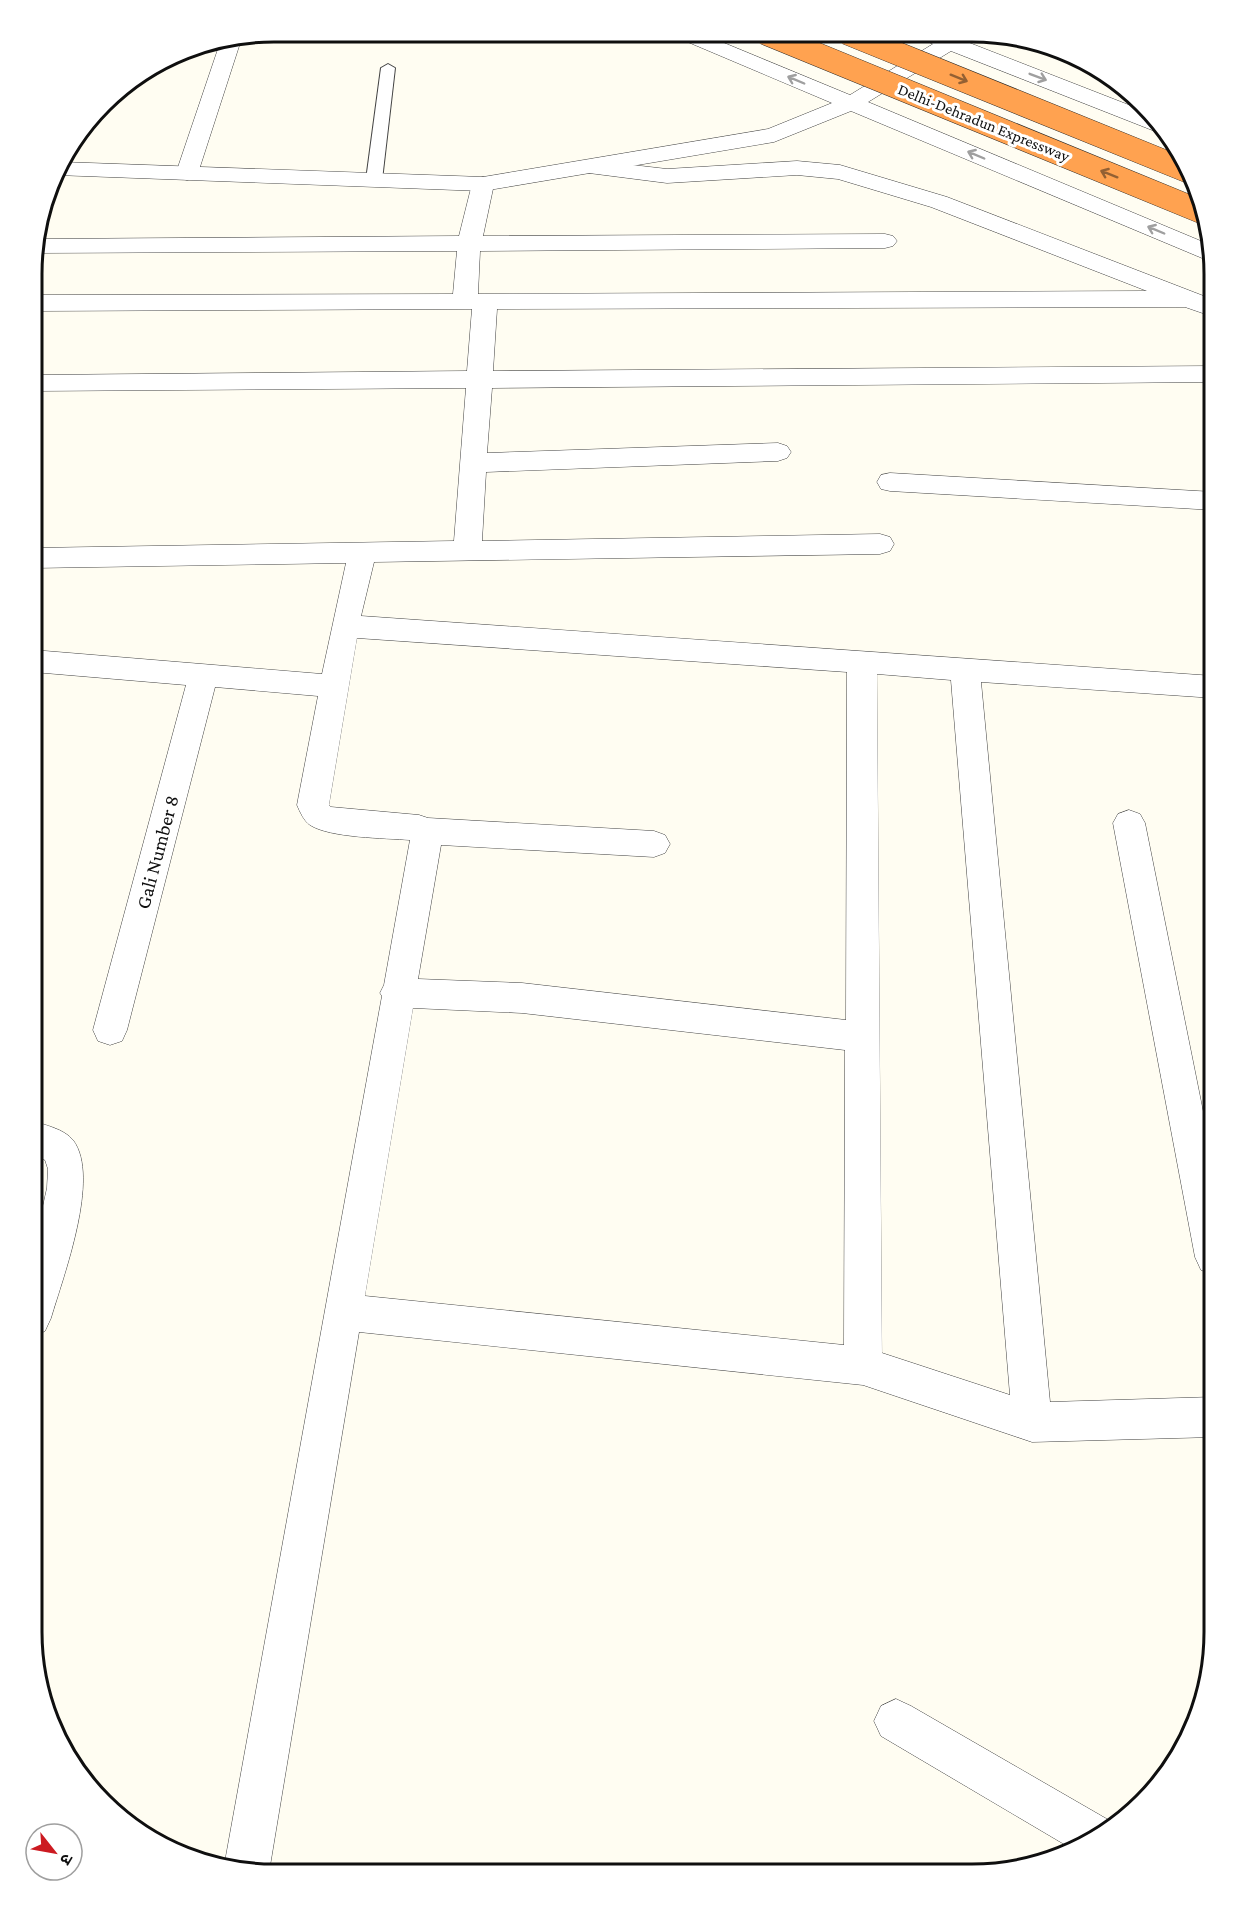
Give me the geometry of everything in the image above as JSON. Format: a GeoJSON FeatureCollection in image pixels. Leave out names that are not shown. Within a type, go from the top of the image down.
{"type":"FeatureCollection","features":[{"type":"Feature","properties":{"kind":"highway","name":"Delhi-Dehradun Expressway"},"geometry":{"type":"LineString","coordinates":[[787,42],[1195,209]]}},
{"type":"Feature","properties":{"kind":"highway","name":"Delhi-Dehradun Expressway"},"geometry":{"type":"LineString","coordinates":[[869,42],[1177,167]]}},
{"type":"Feature","properties":{"kind":"street"},"geometry":{"type":"LineString","coordinates":[[705,42],[1203,250]]}},
{"type":"Feature","properties":{"kind":"street"},"geometry":{"type":"LineString","coordinates":[[67,169],[483,184],[774,135],[852,103],[949,43],[1144,119]]}},
{"type":"Feature","properties":{"kind":"street"},"geometry":{"type":"LineString","coordinates":[[187,173],[230,46]]}},
{"type":"Feature","properties":{"kind":"street"},"geometry":{"type":"LineString","coordinates":[[589,167],[667,176],[797,168],[840,172],[939,202],[1204,304]]}},
{"type":"Feature","properties":{"kind":"street"},"geometry":{"type":"LineString","coordinates":[[467,551],[479,380],[469,245],[483,184]]}},
{"type":"Feature","properties":{"kind":"street"},"geometry":{"type":"LineString","coordinates":[[44,246],[885,241]]}},
{"type":"Feature","properties":{"kind":"street"},"geometry":{"type":"LineString","coordinates":[[42,303],[1191,299]]}},
{"type":"Feature","properties":{"kind":"street"},"geometry":{"type":"LineString","coordinates":[[42,383],[1204,375]]}},
{"type":"Feature","properties":{"kind":"street"},"geometry":{"type":"LineString","coordinates":[[473,463],[778,452]]}},
{"type":"Feature","properties":{"kind":"street"},"geometry":{"type":"LineString","coordinates":[[890,482],[1204,500]]}},
{"type":"Feature","properties":{"kind":"street"},"geometry":{"type":"LineString","coordinates":[[42,558],[880,544]]}},
{"type":"Feature","properties":{"kind":"street"},"geometry":{"type":"LineString","coordinates":[[362,553],[334,686],[313,805],[315,812],[322,818],[332,820],[419,828],[426,831],[654,844]]}},
{"type":"Feature","properties":{"kind":"street"},"geometry":{"type":"LineString","coordinates":[[345,626],[1204,686]]}},
{"type":"Feature","properties":{"kind":"street"},"geometry":{"type":"LineString","coordinates":[[42,662],[334,686]]}},
{"type":"Feature","properties":{"kind":"street"},"geometry":{"type":"LineString","coordinates":[[862,662],[863,1366]]}},
{"type":"Feature","properties":{"kind":"street"},"geometry":{"type":"LineString","coordinates":[[965,670],[1032,1422]]}},
{"type":"Feature","properties":{"kind":"street","name":"Gali Number 8"},"geometry":{"type":"LineString","coordinates":[[110,1030],[203,675]]}},
{"type":"Feature","properties":{"kind":"street"},"geometry":{"type":"LineString","coordinates":[[1129,823],[1204,1206]]}},
{"type":"Feature","properties":{"kind":"street"},"geometry":{"type":"LineString","coordinates":[[248,1862],[426,831]]}},
{"type":"Feature","properties":{"kind":"street"},"geometry":{"type":"LineString","coordinates":[[398,993],[522,998],[863,1037]]}},
{"type":"Feature","properties":{"kind":"street"},"geometry":{"type":"LineString","coordinates":[[42,1141],[51,1144],[63,1155],[68,1178],[42,1283]]}},
{"type":"Feature","properties":{"kind":"street"},"geometry":{"type":"LineString","coordinates":[[342,1312],[863,1366],[1032,1422],[1204,1417]]}},
{"type":"Feature","properties":{"kind":"street"},"geometry":{"type":"LineString","coordinates":[[896,1721],[1088,1833]]}},
{"type":"Feature","properties":{"kind":"lane"},"geometry":{"type":"LineString","coordinates":[[374,180],[387,68]]}}]}
